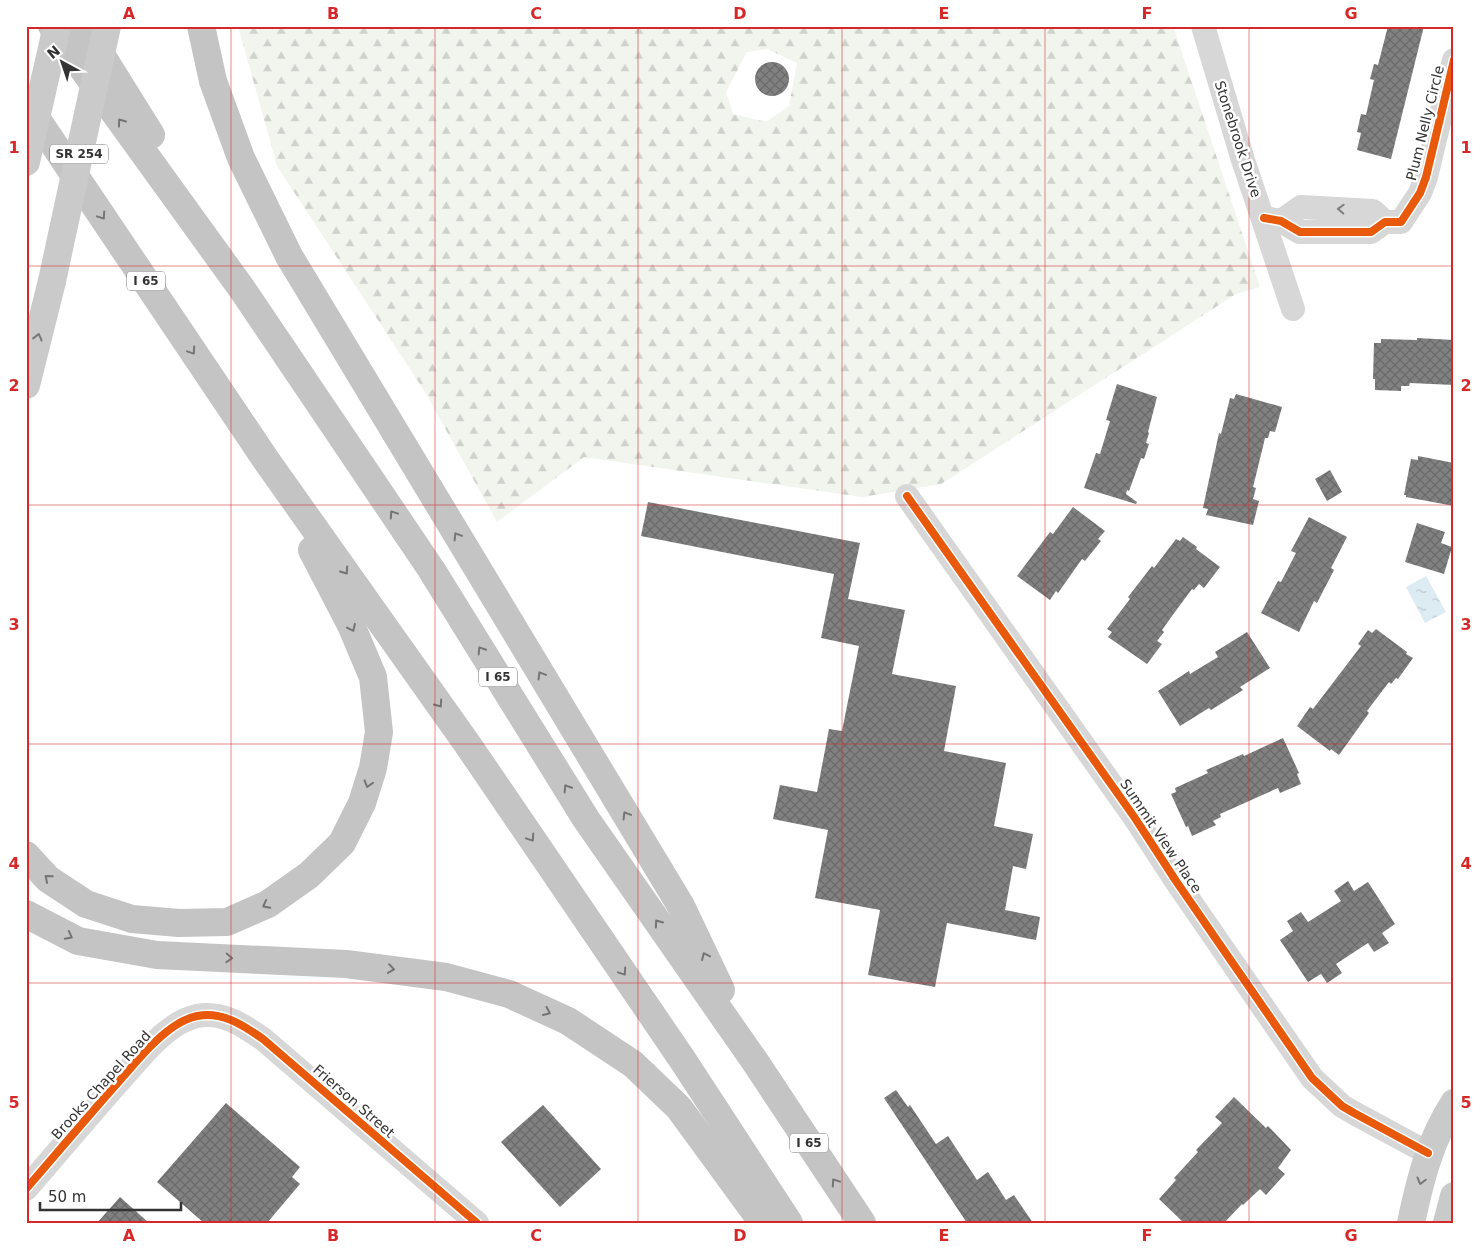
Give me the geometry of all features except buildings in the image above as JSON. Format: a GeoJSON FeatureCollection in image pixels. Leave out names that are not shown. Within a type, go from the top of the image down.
{"type":"FeatureCollection","features":[{"type":"Feature","properties":{"kind":"highway","name":"I 65"},"geometry":{"type":"LineString","coordinates":[[52,26],[242,289],[431,569],[586,819],[756,1063],[862,1223]]}},
{"type":"Feature","properties":{"kind":"highway"},"geometry":{"type":"LineString","coordinates":[[83,26],[141,118],[242,289]]}},
{"type":"Feature","properties":{"kind":"highway"},"geometry":{"type":"LineString","coordinates":[[201,26],[213,81],[241,158],[289,256],[681,906],[756,1063]]}},
{"type":"Feature","properties":{"kind":"highway","name":"I 65"},"geometry":{"type":"LineString","coordinates":[[26,102],[266,460],[468,745],[676,1050],[789,1223]]}},
{"type":"Feature","properties":{"kind":"highway"},"geometry":{"type":"LineString","coordinates":[[26,855],[48,879],[86,904],[132,919],[179,923],[226,922],[275,900],[309,875],[342,842],[362,803],[373,768],[380,732],[374,677],[351,625],[266,460]]}},
{"type":"Feature","properties":{"kind":"highway"},"geometry":{"type":"LineString","coordinates":[[26,914],[78,941],[157,955],[346,964],[446,977],[509,994],[568,1021],[632,1064],[679,1108],[763,1223]]}},
{"type":"Feature","properties":{"kind":"main road","name":"SR 254"},"geometry":{"type":"LineString","coordinates":[[26,162],[57,26]]}},
{"type":"Feature","properties":{"kind":"main road","name":"SR 254"},"geometry":{"type":"LineString","coordinates":[[26,384],[52,281],[107,26]]}},
{"type":"Feature","properties":{"kind":"main road"},"geometry":{"type":"LineString","coordinates":[[1411,1223],[1428,1152],[1444,1118],[1454,1103]]}},
{"type":"Feature","properties":{"kind":"main road"},"geometry":{"type":"LineString","coordinates":[[1447,1223],[1454,1196]]}},
{"type":"Feature","properties":{"kind":"street","name":"Stonebrook Drive"},"geometry":{"type":"LineString","coordinates":[[1203,26],[1243,160],[1272,220],[1293,309]]}},
{"type":"Feature","properties":{"kind":"street","name":"Plum Nelly Circle"},"geometry":{"type":"LineString","coordinates":[[1272,220],[1301,207],[1374,211],[1386,222],[1401,222],[1420,193],[1426,178],[1454,60]]}},
{"type":"Feature","properties":{"kind":"street","name":"Summit View Place"},"geometry":{"type":"LineString","coordinates":[[907,496],[1130,811],[1312,1078],[1342,1106],[1428,1152]]}},
{"type":"Feature","properties":{"kind":"street","name":"Brooks Chapel Road"},"geometry":{"type":"LineString","coordinates":[[26,1188],[108,1093],[161,1036],[189,1018],[206,1014]]}},
{"type":"Feature","properties":{"kind":"street","name":"Frierson Street"},"geometry":{"type":"LineString","coordinates":[[206,1014],[226,1017],[263,1038],[477,1223]]}},
{"type":"Feature","properties":{"kind":"green space"},"geometry":{"type":"Polygon","coordinates":[[[238,26],[1173,26],[1260,287],[1236,294],[941,484],[862,497],[584,457],[497,522],[425,392],[277,166],[238,26]],[[767,49],[747,52],[726,92],[733,114],[766,122],[789,106],[797,63],[767,49]]]}},
{"type":"Feature","properties":{"kind":"water"},"geometry":{"type":"Polygon","coordinates":[[[1426,576],[1446,612],[1425,623],[1406,587],[1426,576]]]}},
{"type":"Feature","properties":{"kind":"cycle path"},"geometry":{"type":"LineString","coordinates":[[1264,218],[1281,221],[1300,232],[1371,232],[1385,222],[1401,222],[1420,193],[1426,177],[1454,60]]}},
{"type":"Feature","properties":{"kind":"cycle path"},"geometry":{"type":"LineString","coordinates":[[907,496],[1135,818],[1176,881],[1312,1078],[1342,1106],[1428,1153]]}},
{"type":"Feature","properties":{"kind":"cycle path"},"geometry":{"type":"LineString","coordinates":[[26,1189],[133,1065],[159,1038],[187,1019],[206,1015],[232,1020],[263,1039],[477,1223]]}}]}
